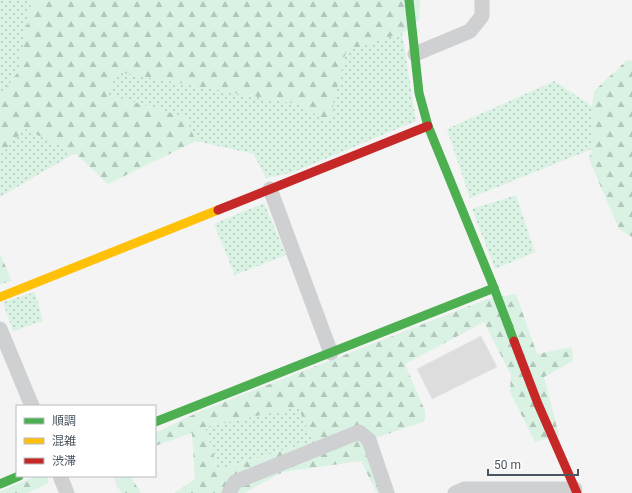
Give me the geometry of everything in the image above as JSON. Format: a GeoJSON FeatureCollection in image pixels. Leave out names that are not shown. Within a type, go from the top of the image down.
{"type":"FeatureCollection","features":[{"type":"Feature","properties":{"kind":"street"},"geometry":{"type":"LineString","coordinates":[[409,0],[419,93],[428,126],[494,288],[538,404],[576,491],[464,489],[455,493]]}},
{"type":"Feature","properties":{"kind":"street"},"geometry":{"type":"LineString","coordinates":[[415,54],[470,31],[482,16],[482,0]]}},
{"type":"Feature","properties":{"kind":"street"},"geometry":{"type":"LineString","coordinates":[[0,296],[428,126]]}},
{"type":"Feature","properties":{"kind":"street"},"geometry":{"type":"LineString","coordinates":[[270,189],[331,353]]}},
{"type":"Feature","properties":{"kind":"street"},"geometry":{"type":"LineString","coordinates":[[156,422],[494,288]]}},
{"type":"Feature","properties":{"kind":"street"},"geometry":{"type":"LineString","coordinates":[[0,329],[32,405]]}},
{"type":"Feature","properties":{"kind":"street"},"geometry":{"type":"LineString","coordinates":[[230,493],[235,482],[359,432],[368,440],[388,493]]}},
{"type":"Feature","properties":{"kind":"street"},"geometry":{"type":"LineString","coordinates":[[0,484],[17,477]]}},
{"type":"Feature","properties":{"kind":"street"},"geometry":{"type":"LineString","coordinates":[[60,477],[67,493]]}},
{"type":"Feature","properties":{"kind":"green space"},"geometry":{"type":"Polygon","coordinates":[[[0,0],[32,0],[18,72],[0,96],[0,0]]]}},
{"type":"Feature","properties":{"kind":"green space"},"geometry":{"type":"Polygon","coordinates":[[[32,0],[420,0],[419,20],[402,33],[346,51],[329,122],[297,104],[119,72],[106,94],[185,117],[196,141],[108,184],[75,153],[25,129],[0,155],[0,96],[18,72],[32,0]]]}},
{"type":"Feature","properties":{"kind":"green space"},"geometry":{"type":"Polygon","coordinates":[[[402,33],[416,121],[291,173],[266,178],[254,154],[196,141],[185,117],[105,94],[119,72],[297,104],[328,121],[346,51],[402,33]]]}},
{"type":"Feature","properties":{"kind":"green space"},"geometry":{"type":"Polygon","coordinates":[[[627,60],[632,61],[632,237],[619,229],[589,159],[592,149],[592,106],[594,91],[627,60]]]}},
{"type":"Feature","properties":{"kind":"green space"},"geometry":{"type":"Polygon","coordinates":[[[554,81],[592,106],[592,149],[470,198],[447,129],[554,81]]]}},
{"type":"Feature","properties":{"kind":"green space"},"geometry":{"type":"Polygon","coordinates":[[[25,128],[75,153],[0,197],[0,155],[25,128]]]}},
{"type":"Feature","properties":{"kind":"green space"},"geometry":{"type":"Polygon","coordinates":[[[516,195],[535,252],[495,269],[472,209],[516,195]]]}},
{"type":"Feature","properties":{"kind":"green space"},"geometry":{"type":"Polygon","coordinates":[[[264,203],[286,255],[235,275],[214,224],[264,203]]]}},
{"type":"Feature","properties":{"kind":"green space"},"geometry":{"type":"Polygon","coordinates":[[[0,254],[12,281],[0,284],[0,254]]]}},
{"type":"Feature","properties":{"kind":"green space"},"geometry":{"type":"Polygon","coordinates":[[[35,292],[43,321],[13,331],[3,302],[35,292]]]}},
{"type":"Feature","properties":{"kind":"green space"},"geometry":{"type":"Polygon","coordinates":[[[516,294],[537,354],[572,347],[573,361],[544,377],[559,435],[535,442],[510,392],[511,375],[484,322],[405,364],[425,411],[425,421],[373,439],[395,493],[377,493],[361,461],[283,472],[244,493],[174,493],[195,479],[192,433],[156,446],[156,433],[201,411],[487,299],[516,294]],[[298,407],[205,427],[218,470],[313,441],[298,407]]]}},
{"type":"Feature","properties":{"kind":"green space"},"geometry":{"type":"Polygon","coordinates":[[[298,407],[313,441],[218,470],[205,427],[298,407]]]}},
{"type":"Feature","properties":{"kind":"green space"},"geometry":{"type":"Polygon","coordinates":[[[35,477],[48,477],[48,483],[27,493],[0,493],[0,491],[35,477]]]}},
{"type":"Feature","properties":{"kind":"green space"},"geometry":{"type":"Polygon","coordinates":[[[113,477],[131,477],[141,493],[121,493],[113,477]]]}},
{"type":"Feature","properties":{"kind":"building"},"geometry":{"type":"Polygon","coordinates":[[[481,336],[497,367],[432,399],[417,369],[481,336]]]}},
{"type":"Feature","properties":{"kind":"traffic: fast"},"geometry":{"type":"LineString","coordinates":[[409,0],[419,93],[428,126],[514,341]]}},
{"type":"Feature","properties":{"kind":"traffic: fast"},"geometry":{"type":"LineString","coordinates":[[156,422],[494,288]]}},
{"type":"Feature","properties":{"kind":"traffic: fast"},"geometry":{"type":"LineString","coordinates":[[0,484],[17,477]]}},
{"type":"Feature","properties":{"kind":"traffic: slow"},"geometry":{"type":"LineString","coordinates":[[0,297],[218,210]]}},
{"type":"Feature","properties":{"kind":"traffic: jam"},"geometry":{"type":"LineString","coordinates":[[218,210],[428,126]]}},
{"type":"Feature","properties":{"kind":"traffic: jam"},"geometry":{"type":"LineString","coordinates":[[514,341],[538,404],[577,493]]}}]}
